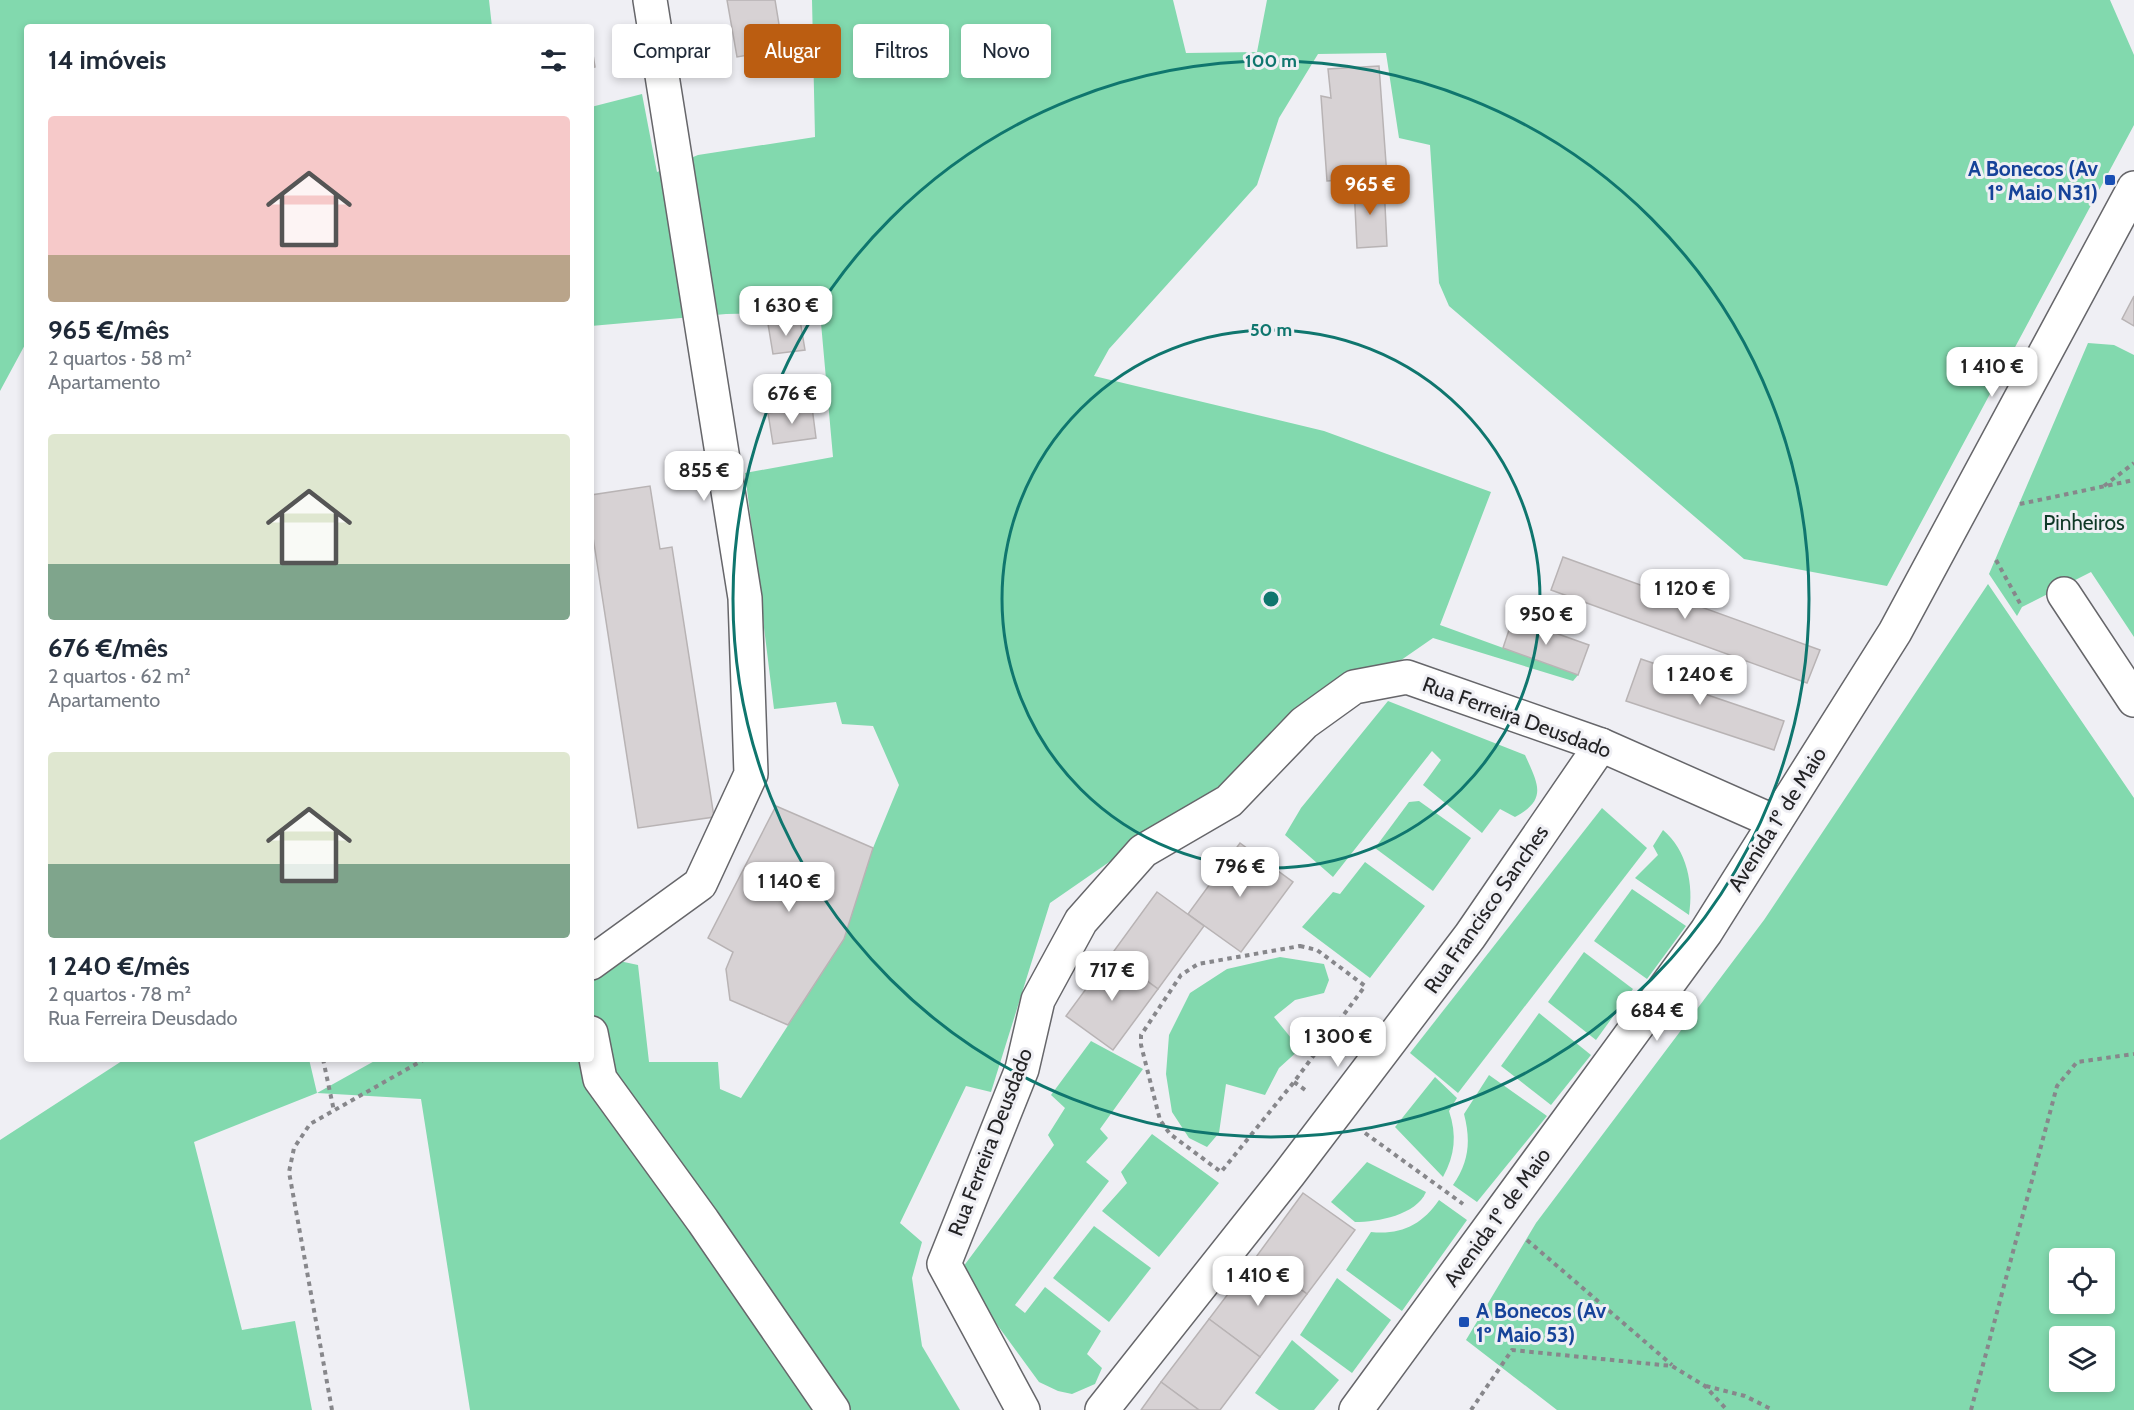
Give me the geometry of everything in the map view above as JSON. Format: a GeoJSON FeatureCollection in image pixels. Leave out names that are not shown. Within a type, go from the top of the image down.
{"type":"FeatureCollection","features":[{"type":"Feature","properties":{"kind":"street"},"geometry":{"type":"LineString","coordinates":[[594,961],[700,884],[751,774],[746,598],[650,0]]}},
{"type":"Feature","properties":{"kind":"street","name":"Avenida 1º de Maio"},"geometry":{"type":"LineString","coordinates":[[1356,1410],[1706,932],[1895,632],[2134,188]]}},
{"type":"Feature","properties":{"kind":"street"},"geometry":{"type":"LineString","coordinates":[[2064,594],[2134,700]]}},
{"type":"Feature","properties":{"kind":"street","name":"Rua Ferreira Deusdado"},"geometry":{"type":"LineString","coordinates":[[1023,1410],[944,1264],[1022,1069],[1038,1000],[1081,921],[1143,851],[1229,801],[1304,723],[1354,687],[1407,677],[1601,745],[1775,822]]}},
{"type":"Feature","properties":{"kind":"street","name":"Rua Francisco Sanches"},"geometry":{"type":"LineString","coordinates":[[1102,1410],[1336,1113],[1470,936],[1601,745]]}},
{"type":"Feature","properties":{"kind":"street"},"geometry":{"type":"LineString","coordinates":[[594,1048],[600,1079],[703,1221],[833,1410]]}},
{"type":"Feature","properties":{"kind":"path"},"geometry":{"type":"LineString","coordinates":[[2103,486],[2134,463]]}},
{"type":"Feature","properties":{"kind":"path"},"geometry":{"type":"LineString","coordinates":[[2020,504],[2134,480]]}},
{"type":"Feature","properties":{"kind":"path"},"geometry":{"type":"LineString","coordinates":[[1996,560],[2022,607]]}},
{"type":"Feature","properties":{"kind":"path"},"geometry":{"type":"LineString","coordinates":[[1310,946],[1365,986],[1294,1082],[1221,1172],[1170,1134],[1160,1120],[1141,1045],[1141,1035],[1180,975],[1189,968],[1198,964],[1310,946]]}},
{"type":"Feature","properties":{"kind":"path"},"geometry":{"type":"LineString","coordinates":[[1971,1410],[2057,1086],[2077,1062],[2134,1054]]}},
{"type":"Feature","properties":{"kind":"path"},"geometry":{"type":"LineString","coordinates":[[324,1062],[334,1111]]}},
{"type":"Feature","properties":{"kind":"path"},"geometry":{"type":"LineString","coordinates":[[332,1410],[289,1172],[294,1148],[310,1124],[420,1062]]}},
{"type":"Feature","properties":{"kind":"path"},"geometry":{"type":"LineString","coordinates":[[1294,1082],[1491,1224]]}},
{"type":"Feature","properties":{"kind":"path"},"geometry":{"type":"LineString","coordinates":[[1527,1240],[1672,1366],[1705,1386],[1727,1410]]}},
{"type":"Feature","properties":{"kind":"path"},"geometry":{"type":"LineString","coordinates":[[1471,1410],[1512,1350],[1672,1366]]}},
{"type":"Feature","properties":{"kind":"path"},"geometry":{"type":"LineString","coordinates":[[1705,1386],[1745,1396],[1773,1410]]}},
{"type":"Feature","properties":{"kind":"green space"},"geometry":{"type":"Polygon","coordinates":[[[0,0],[489,0],[492,24],[24,24],[24,347],[0,391],[0,0]]]}},
{"type":"Feature","properties":{"kind":"green space"},"geometry":{"type":"Polygon","coordinates":[[[812,0],[1173,0],[1186,53],[1257,52],[1267,0],[2110,0],[2134,55],[2134,125],[1887,586],[1744,559],[1449,306],[1439,283],[1430,145],[1399,138],[1386,53],[1318,54],[1279,118],[1257,185],[1109,349],[1094,376],[1324,431],[1491,492],[1440,625],[1578,675],[1573,681],[1433,638],[1050,903],[991,1092],[966,1086],[900,1223],[922,1242],[912,1278],[922,1346],[960,1410],[470,1410],[421,1099],[317,1093],[373,1062],[594,1062],[594,956],[638,965],[649,1062],[718,1062],[720,1089],[741,1098],[844,939],[873,848],[899,785],[873,726],[842,724],[836,702],[774,709],[745,473],[833,457],[820,312],[726,314],[594,326],[594,106],[642,94],[657,172],[698,155],[815,137],[814,78],[841,78],[841,24],[813,24],[812,0]]]}},
{"type":"Feature","properties":{"kind":"green space","name":"Pinheiros"},"geometry":{"type":"Polygon","coordinates":[[[2088,343],[2114,345],[2134,355],[2134,637],[2091,572],[2022,607],[2017,616],[1989,574],[2088,343]]]}},
{"type":"Feature","properties":{"kind":"green space"},"geometry":{"type":"Polygon","coordinates":[[[1988,584],[2134,798],[2134,1410],[1557,1410],[1466,1340],[1536,1223],[1764,920],[1988,584]]]}},
{"type":"Feature","properties":{"kind":"green space"},"geometry":{"type":"Polygon","coordinates":[[[1388,701],[1525,755],[1534,774],[1536,797],[1532,804],[1515,817],[1500,809],[1482,833],[1423,785],[1441,760],[1432,751],[1333,877],[1285,835],[1301,808],[1388,701]]]}},
{"type":"Feature","properties":{"kind":"green space"},"geometry":{"type":"Polygon","coordinates":[[[1419,801],[1471,838],[1433,891],[1375,848],[1409,802],[1419,801]]]}},
{"type":"Feature","properties":{"kind":"green space"},"geometry":{"type":"Polygon","coordinates":[[[1602,808],[1647,848],[1458,1093],[1410,1053],[1602,808]]]}},
{"type":"Feature","properties":{"kind":"green space"},"geometry":{"type":"Polygon","coordinates":[[[1663,830],[1678,848],[1687,869],[1690,892],[1689,915],[1635,878],[1658,855],[1653,846],[1663,830]]]}},
{"type":"Feature","properties":{"kind":"green space"},"geometry":{"type":"Polygon","coordinates":[[[1365,862],[1425,906],[1370,978],[1302,927],[1333,892],[1340,894],[1365,862]]]}},
{"type":"Feature","properties":{"kind":"green space"},"geometry":{"type":"Polygon","coordinates":[[[1632,889],[1686,926],[1647,979],[1594,941],[1632,889]]]}},
{"type":"Feature","properties":{"kind":"green space"},"geometry":{"type":"Polygon","coordinates":[[[1584,952],[1633,989],[1596,1040],[1548,1002],[1584,952]]]}},
{"type":"Feature","properties":{"kind":"green space"},"geometry":{"type":"Polygon","coordinates":[[[1280,957],[1324,964],[1329,980],[1324,993],[1295,1000],[1274,1017],[1300,1049],[1279,1068],[1265,1095],[1226,1084],[1219,1133],[1207,1147],[1189,1138],[1172,1112],[1166,1074],[1169,1035],[1190,993],[1227,969],[1280,957]]]}},
{"type":"Feature","properties":{"kind":"green space"},"geometry":{"type":"Polygon","coordinates":[[[1539,1013],[1591,1055],[1551,1105],[1501,1066],[1539,1013]]]}},
{"type":"Feature","properties":{"kind":"green space"},"geometry":{"type":"Polygon","coordinates":[[[1091,1041],[1143,1069],[1100,1129],[1108,1138],[1086,1162],[1109,1181],[1015,1305],[1025,1313],[1045,1287],[1101,1331],[1087,1354],[1102,1368],[1095,1384],[1072,1394],[1058,1391],[1039,1382],[968,1285],[963,1267],[1054,1145],[1048,1135],[1065,1108],[1051,1095],[1091,1041]]]}},
{"type":"Feature","properties":{"kind":"green space"},"geometry":{"type":"Polygon","coordinates":[[[120,1062],[310,1062],[317,1093],[194,1142],[242,1330],[295,1321],[312,1410],[0,1410],[0,1140],[120,1062]]]}},
{"type":"Feature","properties":{"kind":"green space"},"geometry":{"type":"Polygon","coordinates":[[[1489,1075],[1547,1116],[1477,1202],[1453,1185],[1462,1168],[1467,1151],[1464,1114],[1489,1075]]]}},
{"type":"Feature","properties":{"kind":"green space"},"geometry":{"type":"Polygon","coordinates":[[[1435,1077],[1457,1098],[1449,1111],[1454,1145],[1443,1177],[1395,1127],[1435,1077]]]}},
{"type":"Feature","properties":{"kind":"green space"},"geometry":{"type":"Polygon","coordinates":[[[1152,1134],[1219,1183],[1159,1257],[1102,1211],[1127,1183],[1121,1172],[1152,1134]]]}},
{"type":"Feature","properties":{"kind":"green space"},"geometry":{"type":"Polygon","coordinates":[[[1367,1162],[1426,1192],[1421,1200],[1405,1212],[1385,1219],[1355,1222],[1331,1202],[1367,1162]]]}},
{"type":"Feature","properties":{"kind":"green space"},"geometry":{"type":"Polygon","coordinates":[[[1439,1200],[1467,1220],[1402,1311],[1346,1270],[1371,1232],[1392,1232],[1410,1226],[1425,1216],[1439,1200]]]}},
{"type":"Feature","properties":{"kind":"green space"},"geometry":{"type":"Polygon","coordinates":[[[1094,1226],[1151,1268],[1109,1322],[1053,1278],[1094,1226]]]}},
{"type":"Feature","properties":{"kind":"green space"},"geometry":{"type":"Polygon","coordinates":[[[1337,1278],[1391,1320],[1352,1373],[1300,1335],[1337,1278]]]}},
{"type":"Feature","properties":{"kind":"green space"},"geometry":{"type":"Polygon","coordinates":[[[1292,1340],[1339,1380],[1314,1410],[1279,1410],[1255,1393],[1292,1340]]]}},
{"type":"Feature","properties":{"kind":"building"},"geometry":{"type":"Polygon","coordinates":[[[727,0],[775,0],[779,24],[744,24],[744,56],[737,57],[727,0]]]}},
{"type":"Feature","properties":{"kind":"building"},"geometry":{"type":"Polygon","coordinates":[[[1379,66],[1387,177],[1327,181],[1321,96],[1331,98],[1328,69],[1379,66]]]}},
{"type":"Feature","properties":{"kind":"building"},"geometry":{"type":"Polygon","coordinates":[[[1384,185],[1387,246],[1357,248],[1354,186],[1384,185]]]}},
{"type":"Feature","properties":{"kind":"building"},"geometry":{"type":"Polygon","coordinates":[[[2134,296],[2134,326],[2122,319],[2134,296]]]}},
{"type":"Feature","properties":{"kind":"building"},"geometry":{"type":"Polygon","coordinates":[[[800,320],[805,350],[773,354],[768,324],[800,320]]]}},
{"type":"Feature","properties":{"kind":"building"},"geometry":{"type":"Polygon","coordinates":[[[812,407],[816,438],[773,444],[768,413],[812,407]]]}},
{"type":"Feature","properties":{"kind":"building"},"geometry":{"type":"Polygon","coordinates":[[[650,486],[660,549],[672,547],[714,817],[638,828],[594,543],[594,495],[650,486]]]}},
{"type":"Feature","properties":{"kind":"building"},"geometry":{"type":"Polygon","coordinates":[[[1563,557],[1820,650],[1807,683],[1551,590],[1563,557]]]}},
{"type":"Feature","properties":{"kind":"building"},"geometry":{"type":"Polygon","coordinates":[[[1513,618],[1589,645],[1578,675],[1503,648],[1513,618]]]}},
{"type":"Feature","properties":{"kind":"building"},"geometry":{"type":"Polygon","coordinates":[[[1641,659],[1697,678],[1693,690],[1784,721],[1774,750],[1626,701],[1641,659]]]}},
{"type":"Feature","properties":{"kind":"building"},"geometry":{"type":"Polygon","coordinates":[[[776,806],[873,848],[844,939],[788,1025],[730,1000],[726,969],[733,952],[708,938],[776,806]]]}},
{"type":"Feature","properties":{"kind":"building"},"geometry":{"type":"Polygon","coordinates":[[[1240,843],[1293,882],[1241,952],[1188,914],[1240,843]]]}},
{"type":"Feature","properties":{"kind":"building"},"geometry":{"type":"Polygon","coordinates":[[[1157,892],[1204,926],[1158,989],[1111,955],[1157,892]]]}},
{"type":"Feature","properties":{"kind":"building"},"geometry":{"type":"Polygon","coordinates":[[[1111,955],[1158,989],[1113,1050],[1066,1016],[1111,955]]]}},
{"type":"Feature","properties":{"kind":"building"},"geometry":{"type":"Polygon","coordinates":[[[1303,1193],[1355,1230],[1307,1294],[1256,1257],[1303,1193]]]}},
{"type":"Feature","properties":{"kind":"building"},"geometry":{"type":"Polygon","coordinates":[[[1256,1257],[1307,1294],[1260,1357],[1209,1319],[1256,1257]]]}},
{"type":"Feature","properties":{"kind":"building"},"geometry":{"type":"Polygon","coordinates":[[[1209,1319],[1260,1357],[1220,1410],[1199,1410],[1161,1382],[1209,1319]]]}},
{"type":"Feature","properties":{"kind":"building"},"geometry":{"type":"Polygon","coordinates":[[[1161,1382],[1199,1410],[1141,1410],[1161,1382]]]}},
{"type":"Feature","properties":{"kind":"place","name":"A Bonecos (Av 1º Maio N31)"},"geometry":{"type":"Point","coordinates":[2110,180]}},
{"type":"Feature","properties":{"kind":"place","name":"A Bonecos (Av 1º Maio 53)"},"geometry":{"type":"Point","coordinates":[1464,1322]}}]}
